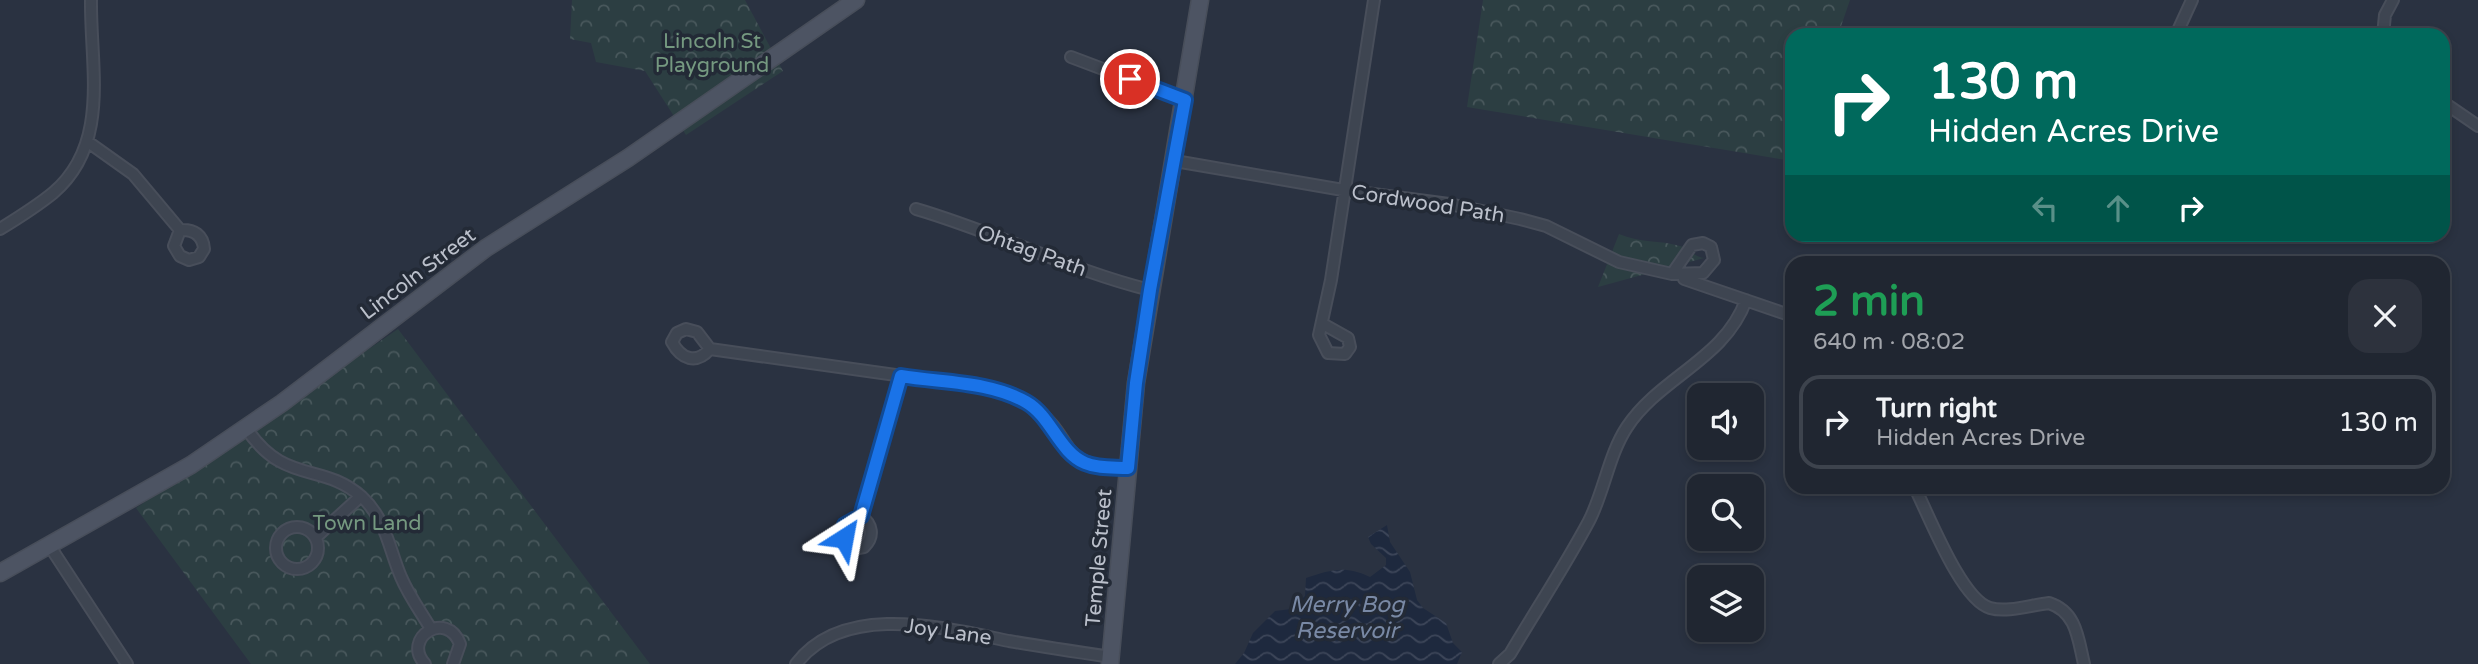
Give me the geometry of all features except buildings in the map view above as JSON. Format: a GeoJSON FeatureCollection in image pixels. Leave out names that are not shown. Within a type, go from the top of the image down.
{"type":"FeatureCollection","features":[{"type":"Feature","properties":{"kind":"main road","name":"Lincoln Street"},"geometry":{"type":"LineString","coordinates":[[0,573],[160,484],[246,428],[485,248],[628,158],[856,0]]}},
{"type":"Feature","properties":{"kind":"main road","name":"Temple Street"},"geometry":{"type":"LineString","coordinates":[[1110,660],[1136,383],[1200,0]]}},
{"type":"Feature","properties":{"kind":"street"},"geometry":{"type":"LineString","coordinates":[[0,229],[54,192],[70,175],[88,142],[93,118],[91,0]]}},
{"type":"Feature","properties":{"kind":"street"},"geometry":{"type":"LineString","coordinates":[[1323,324],[1374,0]]}},
{"type":"Feature","properties":{"kind":"street"},"geometry":{"type":"LineString","coordinates":[[2179,28],[2192,0]]}},
{"type":"Feature","properties":{"kind":"street"},"geometry":{"type":"LineString","coordinates":[[2384,28],[2385,15],[2393,0]]}},
{"type":"Feature","properties":{"kind":"street"},"geometry":{"type":"LineString","coordinates":[[1071,57],[1185,100]]}},
{"type":"Feature","properties":{"kind":"street"},"geometry":{"type":"LineString","coordinates":[[2450,107],[2478,125]]}},
{"type":"Feature","properties":{"kind":"street"},"geometry":{"type":"LineString","coordinates":[[88,142],[133,174],[180,230]]}},
{"type":"Feature","properties":{"kind":"street","name":"Cordwood Path"},"geometry":{"type":"LineString","coordinates":[[1175,161],[1343,190],[1448,204],[1520,219],[1546,226],[1619,262],[1672,274],[1785,314]]}},
{"type":"Feature","properties":{"kind":"street","name":"Ohtag Path"},"geometry":{"type":"LineString","coordinates":[[916,209],[1027,246],[1117,282],[1150,290]]}},
{"type":"Feature","properties":{"kind":"street"},"geometry":{"type":"LineString","coordinates":[[1499,664],[1510,654],[1590,519],[1626,428],[1641,410],[1717,346],[1738,322],[1746,300]]}},
{"type":"Feature","properties":{"kind":"street"},"geometry":{"type":"LineString","coordinates":[[710,349],[974,386],[1011,395],[1037,410],[1080,461],[1101,467],[1128,468]]}},
{"type":"Feature","properties":{"kind":"street"},"geometry":{"type":"LineString","coordinates":[[861,516],[901,376]]}},
{"type":"Feature","properties":{"kind":"street"},"geometry":{"type":"LineString","coordinates":[[246,428],[264,452],[281,464],[339,482],[361,496],[381,521],[400,574],[431,629]]}},
{"type":"Feature","properties":{"kind":"street"},"geometry":{"type":"LineString","coordinates":[[1918,494],[1964,584],[1979,603],[1998,609],[2049,603],[2057,606],[2070,616],[2074,624],[2084,664]]}},
{"type":"Feature","properties":{"kind":"street"},"geometry":{"type":"LineString","coordinates":[[316,537],[361,496]]}},
{"type":"Feature","properties":{"kind":"street"},"geometry":{"type":"LineString","coordinates":[[299,527],[316,537],[319,552],[312,564],[291,569],[280,560],[276,547],[286,530],[299,527]]}},
{"type":"Feature","properties":{"kind":"street"},"geometry":{"type":"LineString","coordinates":[[49,545],[127,664]]}},
{"type":"Feature","properties":{"kind":"street","name":"Joy Lane"},"geometry":{"type":"LineString","coordinates":[[796,664],[810,649],[838,633],[861,626],[894,624],[963,631],[1110,660]]}},
{"type":"Feature","properties":{"kind":"street"},"geometry":{"type":"LineString","coordinates":[[425,664],[418,647],[422,635],[431,629],[447,628],[457,638],[460,652],[453,664]]}},
{"type":"Feature","properties":{"kind":"green space","name":"Lincoln St Playground"},"geometry":{"type":"Polygon","coordinates":[[[572,0],[745,0],[783,71],[686,135],[645,71],[596,62],[591,43],[570,39],[572,0]]]}},
{"type":"Feature","properties":{"kind":"green space"},"geometry":{"type":"Polygon","coordinates":[[[1483,0],[1850,0],[1840,28],[1785,28],[1785,160],[1467,107],[1483,0]]]}},
{"type":"Feature","properties":{"kind":"green space"},"geometry":{"type":"Polygon","coordinates":[[[1619,234],[1680,246],[1704,258],[1598,287],[1619,234]]]}},
{"type":"Feature","properties":{"kind":"green space","name":"Town Land"},"geometry":{"type":"Polygon","coordinates":[[[398,329],[650,664],[251,664],[136,508],[398,329]]]}},
{"type":"Feature","properties":{"kind":"water","name":"Merry Bog Reservoir"},"geometry":{"type":"Polygon","coordinates":[[[1387,525],[1390,542],[1410,572],[1417,600],[1423,608],[1446,623],[1453,643],[1462,652],[1457,664],[1235,664],[1244,653],[1253,633],[1275,611],[1291,609],[1305,596],[1306,578],[1338,570],[1353,571],[1370,577],[1386,565],[1386,558],[1371,544],[1368,537],[1387,525]]]}},
{"type":"Feature","properties":{"kind":"route"},"geometry":{"type":"LineString","coordinates":[[844,538],[845,525],[861,516],[901,376],[974,386],[1011,395],[1026,402],[1045,417],[1080,461],[1101,467],[1128,468],[1136,383],[1156,249],[1185,100],[1130,79]]}}]}
